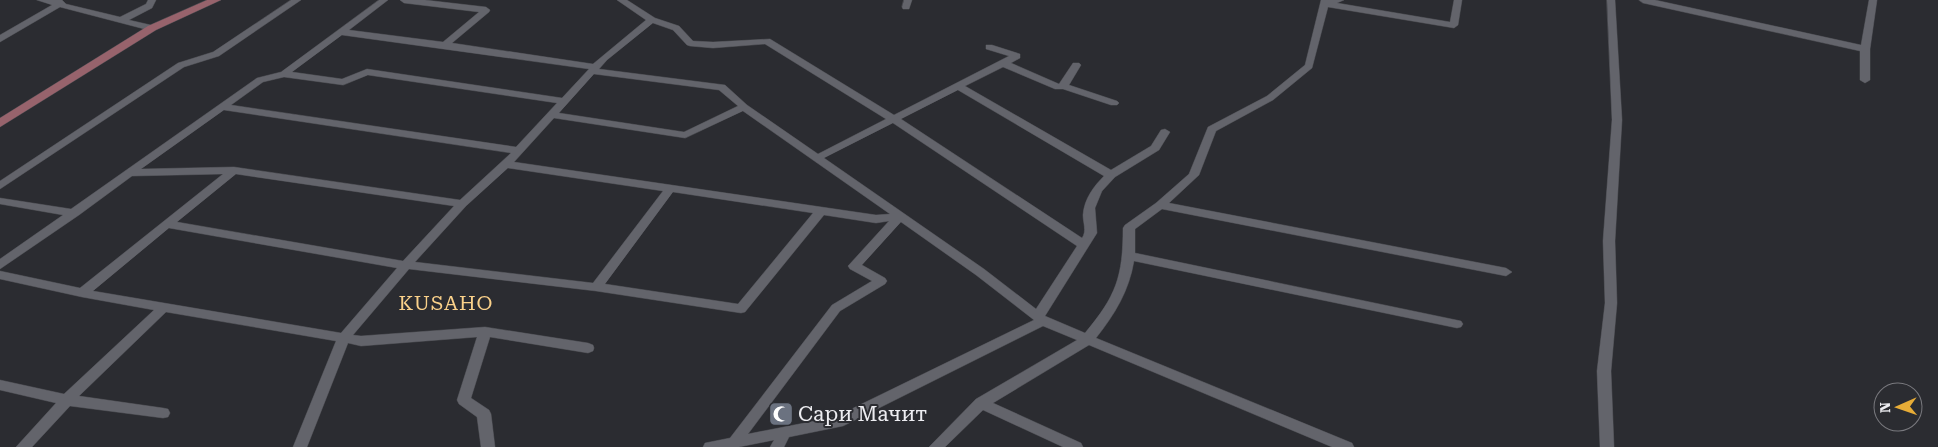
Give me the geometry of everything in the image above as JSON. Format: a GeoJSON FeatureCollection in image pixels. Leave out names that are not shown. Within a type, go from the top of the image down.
{"type":"FeatureCollection","features":[{"type":"Feature","properties":{"kind":"main road"},"geometry":{"type":"LineString","coordinates":[[0,123],[152,28],[216,0]]}},
{"type":"Feature","properties":{"kind":"street"},"geometry":{"type":"LineString","coordinates":[[41,0],[152,28]]}},
{"type":"Feature","properties":{"kind":"street"},"geometry":{"type":"LineString","coordinates":[[0,39],[58,4],[68,0]]}},
{"type":"Feature","properties":{"kind":"street"},"geometry":{"type":"LineString","coordinates":[[121,20],[150,6],[152,0]]}},
{"type":"Feature","properties":{"kind":"street"},"geometry":{"type":"LineString","coordinates":[[0,186],[181,65],[216,54],[297,0]]}},
{"type":"Feature","properties":{"kind":"street"},"geometry":{"type":"LineString","coordinates":[[284,74],[384,0]]}},
{"type":"Feature","properties":{"kind":"street"},"geometry":{"type":"LineString","coordinates":[[404,0],[486,10],[446,45]]}},
{"type":"Feature","properties":{"kind":"street"},"geometry":{"type":"LineString","coordinates":[[621,0],[652,20],[676,28],[690,43],[713,45],[767,41],[894,119],[1084,245]]}},
{"type":"Feature","properties":{"kind":"street"},"geometry":{"type":"LineString","coordinates":[[1325,2],[1340,0]]}},
{"type":"Feature","properties":{"kind":"street"},"geometry":{"type":"LineString","coordinates":[[1325,2],[1454,25],[1458,0]]}},
{"type":"Feature","properties":{"kind":"street"},"geometry":{"type":"LineString","coordinates":[[1607,447],[1604,371],[1611,303],[1609,241],[1617,120],[1611,0]]}},
{"type":"Feature","properties":{"kind":"street"},"geometry":{"type":"LineString","coordinates":[[1643,0],[1662,2],[1865,50]]}},
{"type":"Feature","properties":{"kind":"street"},"geometry":{"type":"LineString","coordinates":[[1865,80],[1865,50],[1873,0]]}},
{"type":"Feature","properties":{"kind":"street"},"geometry":{"type":"LineString","coordinates":[[936,447],[981,403],[1087,340],[1109,313],[1125,278],[1129,256],[1130,228],[1194,175],[1212,129],[1270,98],[1309,66],[1325,2]]}},
{"type":"Feature","properties":{"kind":"street"},"geometry":{"type":"LineString","coordinates":[[300,447],[344,338],[404,265],[462,204],[519,151],[593,69],[652,20]]}},
{"type":"Feature","properties":{"kind":"street"},"geometry":{"type":"LineString","coordinates":[[340,32],[446,45],[593,69],[722,87],[744,107],[980,272],[1040,319],[1347,447]]}},
{"type":"Feature","properties":{"kind":"street"},"geometry":{"type":"LineString","coordinates":[[817,158],[1017,56],[989,47]]}},
{"type":"Feature","properties":{"kind":"street"},"geometry":{"type":"LineString","coordinates":[[1004,63],[1058,87],[1064,86],[1114,102]]}},
{"type":"Feature","properties":{"kind":"street"},"geometry":{"type":"LineString","coordinates":[[1064,86],[1076,66]]}},
{"type":"Feature","properties":{"kind":"street"},"geometry":{"type":"LineString","coordinates":[[0,265],[260,80],[284,74],[343,82],[367,72],[565,101]]}},
{"type":"Feature","properties":{"kind":"street"},"geometry":{"type":"LineString","coordinates":[[958,86],[1111,175]]}},
{"type":"Feature","properties":{"kind":"street"},"geometry":{"type":"LineString","coordinates":[[553,114],[685,135],[744,107]]}},
{"type":"Feature","properties":{"kind":"street"},"geometry":{"type":"LineString","coordinates":[[222,108],[519,151]]}},
{"type":"Feature","properties":{"kind":"street"},"geometry":{"type":"LineString","coordinates":[[710,447],[838,422],[1040,319],[1091,233],[1088,219],[1092,196],[1111,175],[1155,148],[1165,132]]}},
{"type":"Feature","properties":{"kind":"street"},"geometry":{"type":"LineString","coordinates":[[506,164],[876,219],[900,217]]}},
{"type":"Feature","properties":{"kind":"street"},"geometry":{"type":"LineString","coordinates":[[131,173],[234,170],[462,204]]}},
{"type":"Feature","properties":{"kind":"street"},"geometry":{"type":"LineString","coordinates":[[82,292],[234,170]]}},
{"type":"Feature","properties":{"kind":"street"},"geometry":{"type":"LineString","coordinates":[[596,288],[670,188]]}},
{"type":"Feature","properties":{"kind":"street"},"geometry":{"type":"LineString","coordinates":[[0,201],[75,213]]}},
{"type":"Feature","properties":{"kind":"street"},"geometry":{"type":"LineString","coordinates":[[1160,205],[1506,272]]}},
{"type":"Feature","properties":{"kind":"street"},"geometry":{"type":"LineString","coordinates":[[167,224],[404,265],[596,288],[742,309],[822,210]]}},
{"type":"Feature","properties":{"kind":"street"},"geometry":{"type":"LineString","coordinates":[[735,441],[836,308],[881,281],[854,266],[900,217]]}},
{"type":"Feature","properties":{"kind":"street"},"geometry":{"type":"LineString","coordinates":[[1129,256],[1457,324]]}},
{"type":"Feature","properties":{"kind":"street"},"geometry":{"type":"LineString","coordinates":[[0,275],[82,292],[361,341],[485,332],[588,348]]}},
{"type":"Feature","properties":{"kind":"street"},"geometry":{"type":"LineString","coordinates":[[23,447],[67,400],[165,306]]}},
{"type":"Feature","properties":{"kind":"street"},"geometry":{"type":"LineString","coordinates":[[485,332],[464,400],[484,414],[488,447]]}},
{"type":"Feature","properties":{"kind":"street"},"geometry":{"type":"LineString","coordinates":[[0,385],[67,400],[163,413]]}},
{"type":"Feature","properties":{"kind":"street"},"geometry":{"type":"LineString","coordinates":[[981,403],[1076,447]]}},
{"type":"Feature","properties":{"kind":"street"},"geometry":{"type":"LineString","coordinates":[[777,447],[786,432]]}},
{"type":"Feature","properties":{"kind":"place","name":"Сари Мачит"},"geometry":{"type":"Point","coordinates":[781,414]}},
{"type":"Feature","properties":{"kind":"district","name":"KUSAHO"},"geometry":{"type":"Point","coordinates":[446,303]}}]}
